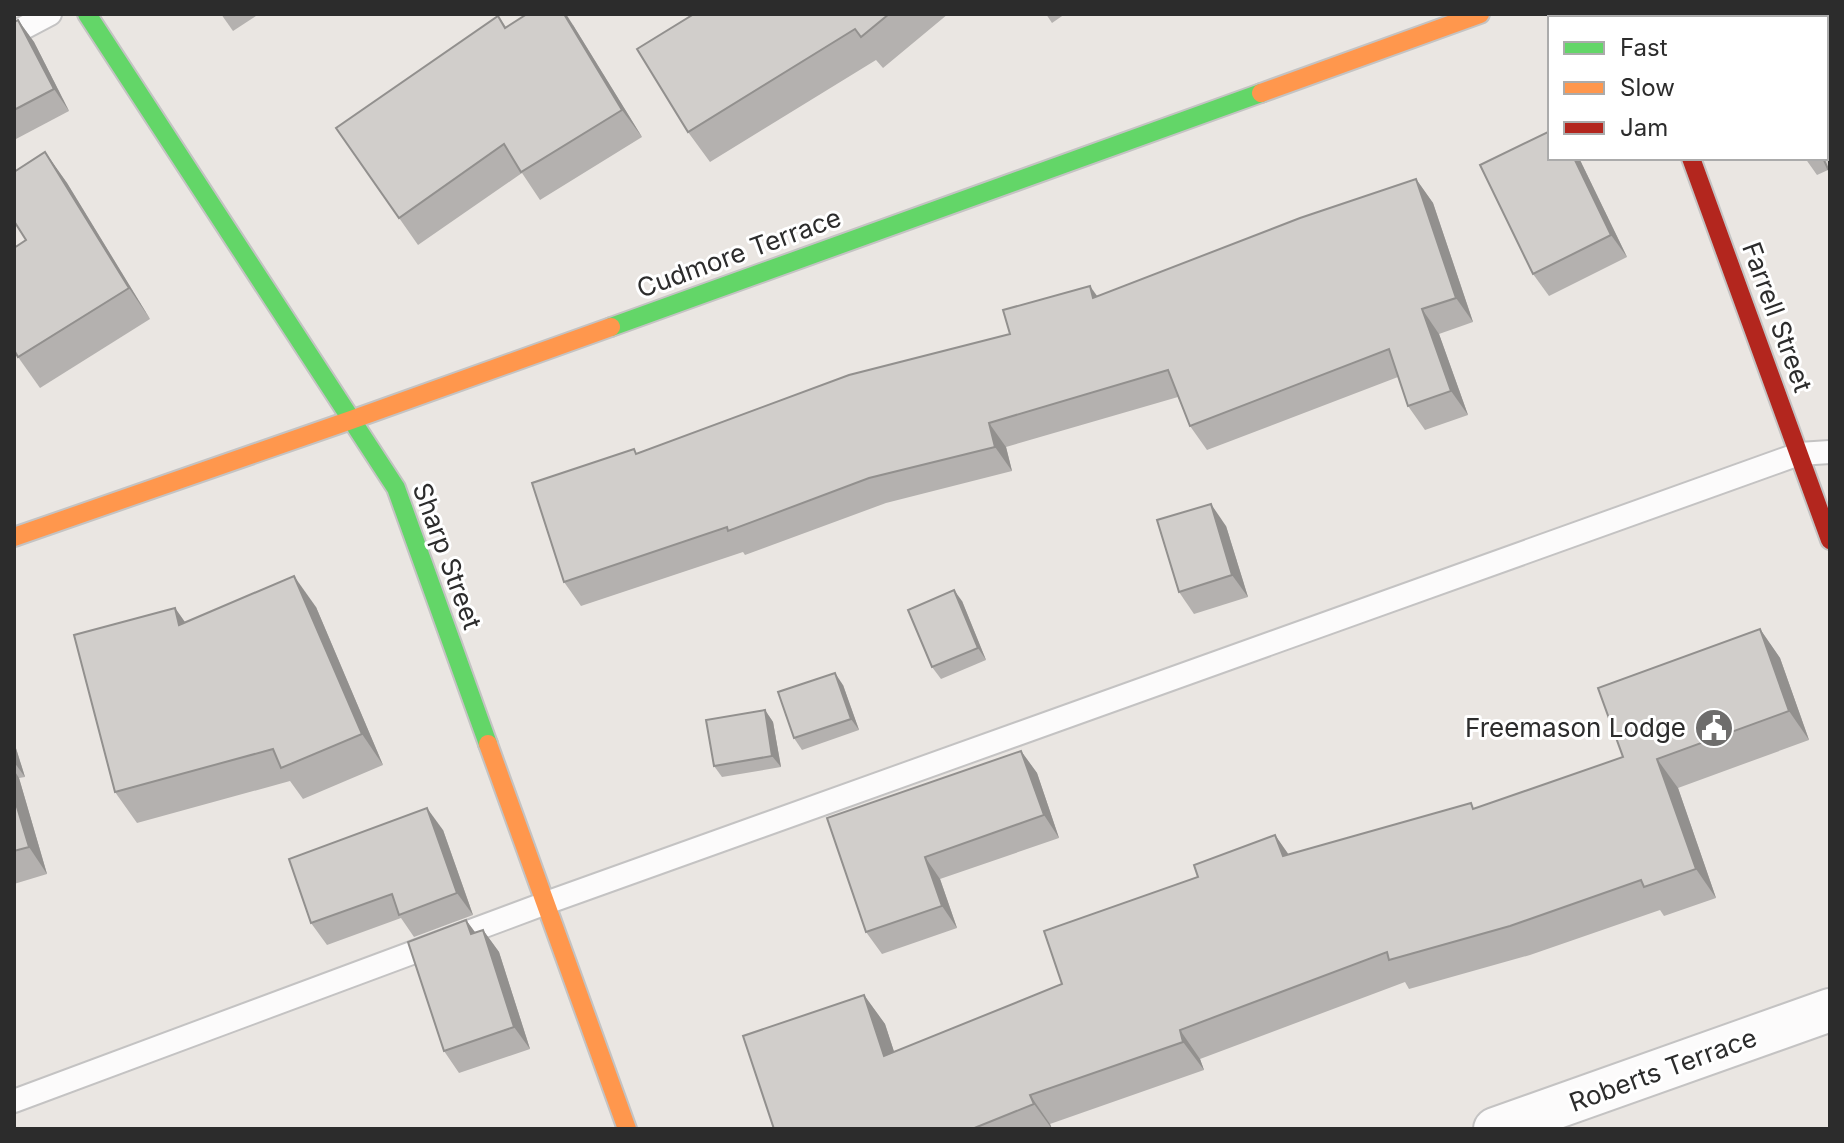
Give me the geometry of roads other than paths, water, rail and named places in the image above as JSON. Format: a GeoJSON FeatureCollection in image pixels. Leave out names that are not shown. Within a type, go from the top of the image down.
{"type":"FeatureCollection","features":[{"type":"Feature","properties":{"kind":"street","name":"Sharp Street"},"geometry":{"type":"LineString","coordinates":[[87,14],[396,488],[627,1129]]}},
{"type":"Feature","properties":{"kind":"street","name":"Cudmore Terrace"},"geometry":{"type":"LineString","coordinates":[[14,537],[351,420],[1480,14]]}},
{"type":"Feature","properties":{"kind":"street","name":"Farrell Street"},"geometry":{"type":"LineString","coordinates":[[1692,160],[1830,540]]}},
{"type":"Feature","properties":{"kind":"street","name":"Roberts Terrace"},"geometry":{"type":"LineString","coordinates":[[1495,1129],[1830,1010]]}},
{"type":"Feature","properties":{"kind":"lane"},"geometry":{"type":"LineString","coordinates":[[14,33],[50,14]]}},
{"type":"Feature","properties":{"kind":"lane"},"geometry":{"type":"LineString","coordinates":[[14,1101],[546,903],[1799,454],[1830,452]]}},
{"type":"Feature","properties":{"kind":"place","name":"Freemason Lodge"},"geometry":{"type":"Point","coordinates":[1714,728]}}]}
